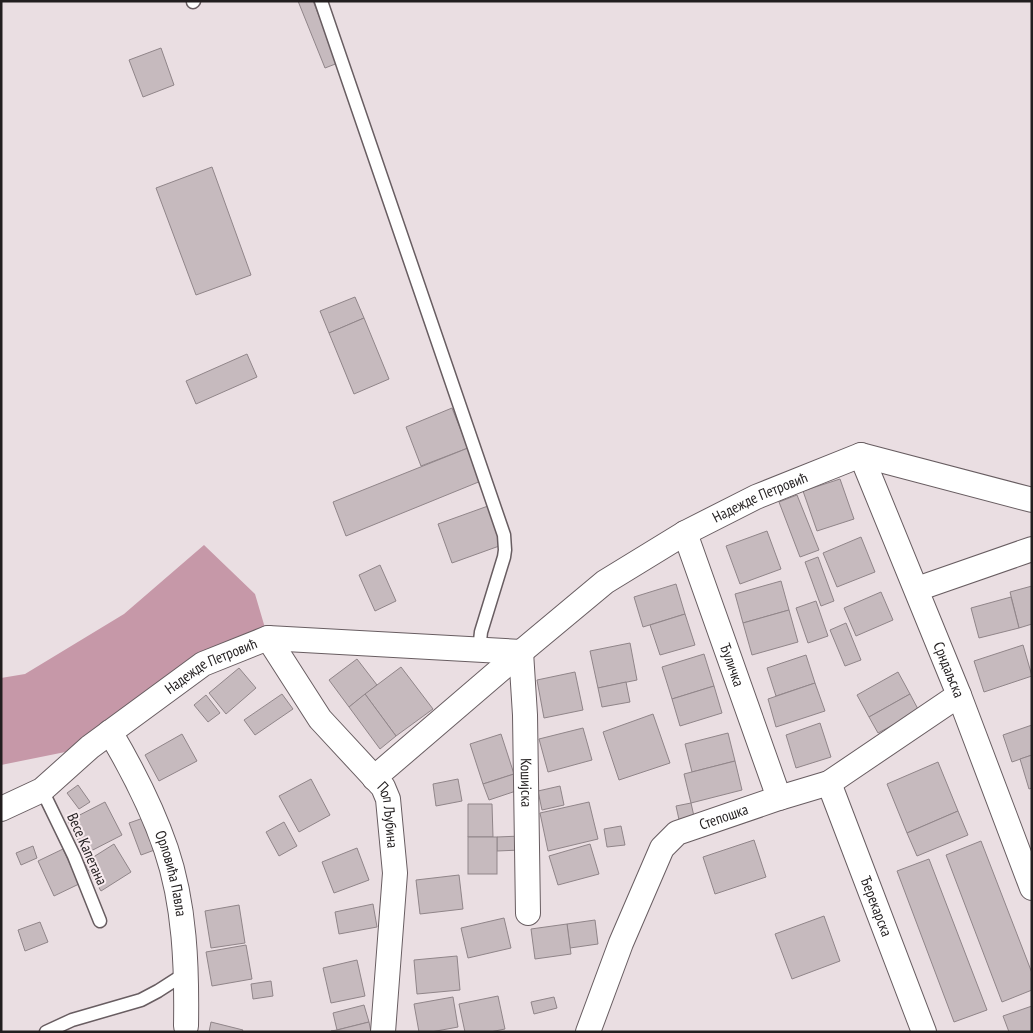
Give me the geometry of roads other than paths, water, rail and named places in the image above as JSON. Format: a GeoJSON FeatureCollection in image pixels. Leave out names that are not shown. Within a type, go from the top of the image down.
{"type":"FeatureCollection","features":[{"type":"Feature","properties":{"kind":"street","name":"Надежде Петровић"},"geometry":{"type":"LineString","coordinates":[[374,778],[605,582],[686,533],[756,497],[861,455]]}},
{"type":"Feature","properties":{"kind":"street"},"geometry":{"type":"LineString","coordinates":[[861,455],[1032,500]]}},
{"type":"Feature","properties":{"kind":"street","name":"Срндаљска"},"geometry":{"type":"LineString","coordinates":[[861,455],[959,695],[1032,888]]}},
{"type":"Feature","properties":{"kind":"street","name":"Ђуличка"},"geometry":{"type":"LineString","coordinates":[[686,533],[779,798]]}},
{"type":"Feature","properties":{"kind":"street"},"geometry":{"type":"LineString","coordinates":[[917,589],[1032,549]]}},
{"type":"Feature","properties":{"kind":"street","name":"Надежде Петровић"},"geometry":{"type":"LineString","coordinates":[[1,809],[42,790],[90,747],[203,664],[268,638],[521,652]]}},
{"type":"Feature","properties":{"kind":"street","name":"Поп Љубина"},"geometry":{"type":"LineString","coordinates":[[268,638],[320,719],[386,791],[395,873],[383,1032]]}},
{"type":"Feature","properties":{"kind":"street","name":"Кошијска"},"geometry":{"type":"LineString","coordinates":[[521,652],[525,715],[528,913]]}},
{"type":"Feature","properties":{"kind":"street","name":"Степошка"},"geometry":{"type":"LineString","coordinates":[[588,1032],[621,943],[662,848],[677,833],[829,783],[959,695]]}},
{"type":"Feature","properties":{"kind":"street","name":"Орловића Павла"},"geometry":{"type":"LineString","coordinates":[[110,732],[141,788],[166,850],[180,912],[186,973],[186,1026]]}},
{"type":"Feature","properties":{"kind":"street","name":"Ђерекарска"},"geometry":{"type":"LineString","coordinates":[[829,783],[924,1032]]}},
{"type":"Feature","properties":{"kind":"lane"},"geometry":{"type":"LineString","coordinates":[[321,1],[504,535],[504,558],[481,632],[479,650]]}},
{"type":"Feature","properties":{"kind":"lane","name":"Весе Капетана"},"geometry":{"type":"LineString","coordinates":[[42,790],[74,856],[100,921]]}},
{"type":"Feature","properties":{"kind":"lane"},"geometry":{"type":"LineString","coordinates":[[46,1032],[72,1020],[142,1000],[186,973]]}}]}
